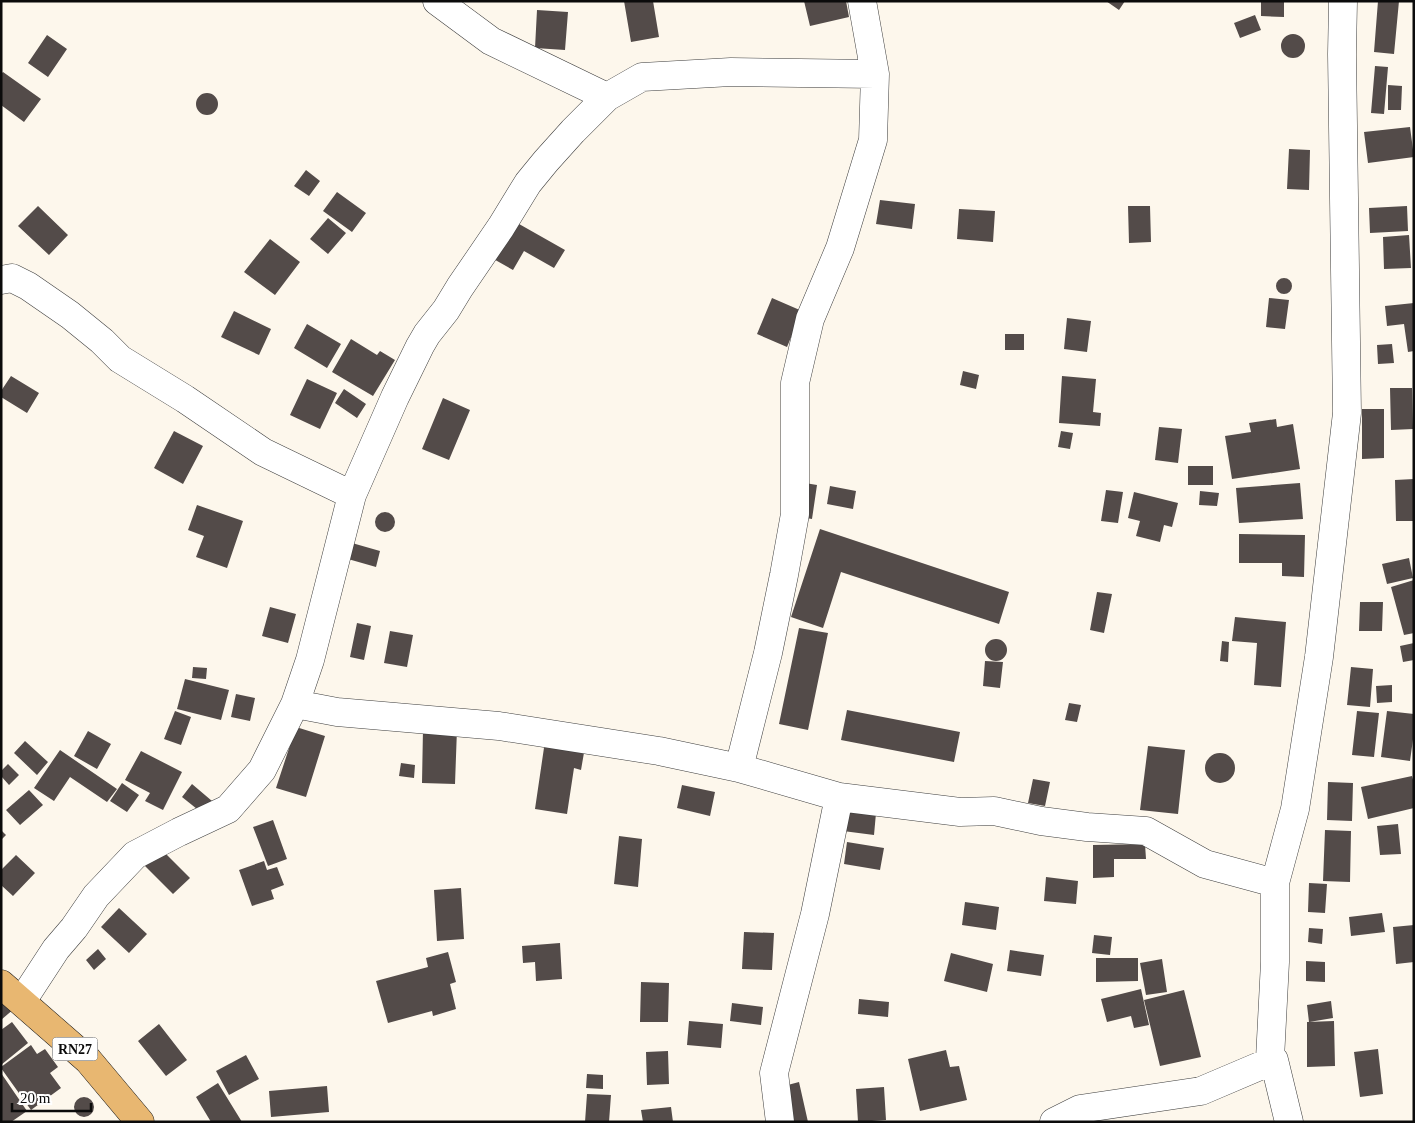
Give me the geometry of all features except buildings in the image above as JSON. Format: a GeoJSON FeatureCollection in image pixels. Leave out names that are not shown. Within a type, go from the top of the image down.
{"type":"FeatureCollection","features":[{"type":"Feature","properties":{"kind":"main road","name":"RN27"},"geometry":{"type":"LineString","coordinates":[[1,984],[88,1060],[140,1122]]}},
{"type":"Feature","properties":{"kind":"street"},"geometry":{"type":"LineString","coordinates":[[437,1],[491,41],[607,97]]}},
{"type":"Feature","properties":{"kind":"street"},"geometry":{"type":"LineString","coordinates":[[739,768],[768,654],[795,514],[794,383],[810,319],[840,248],[873,140],[875,74],[862,1]]}},
{"type":"Feature","properties":{"kind":"street"},"geometry":{"type":"LineString","coordinates":[[1289,1122],[1274,1060],[1270,1060],[1275,962],[1275,883],[1294,809],[1319,657],[1347,413],[1342,54],[1343,1]]}},
{"type":"Feature","properties":{"kind":"street"},"geometry":{"type":"LineString","coordinates":[[22,1002],[56,948],[74,928],[96,896],[135,855],[228,809],[262,770],[295,704],[310,660],[352,495],[395,397],[420,346],[446,310],[528,184],[568,137],[607,97],[642,77],[731,72],[875,74]]}},
{"type":"Feature","properties":{"kind":"street"},"geometry":{"type":"LineString","coordinates":[[1,280],[12,278],[28,286],[70,315],[102,341],[120,359],[220,421],[264,452],[352,495]]}},
{"type":"Feature","properties":{"kind":"street"},"geometry":{"type":"LineString","coordinates":[[295,704],[337,712],[498,726],[659,751],[739,768],[839,797],[960,812],[994,811],[1041,821],[1087,827],[1146,831],[1205,864],[1275,883]]}},
{"type":"Feature","properties":{"kind":"street"},"geometry":{"type":"LineString","coordinates":[[780,1122],[774,1073],[815,914],[839,797]]}},
{"type":"Feature","properties":{"kind":"street"},"geometry":{"type":"LineString","coordinates":[[1054,1122],[1080,1109],[1201,1091],[1274,1060]]}}]}
